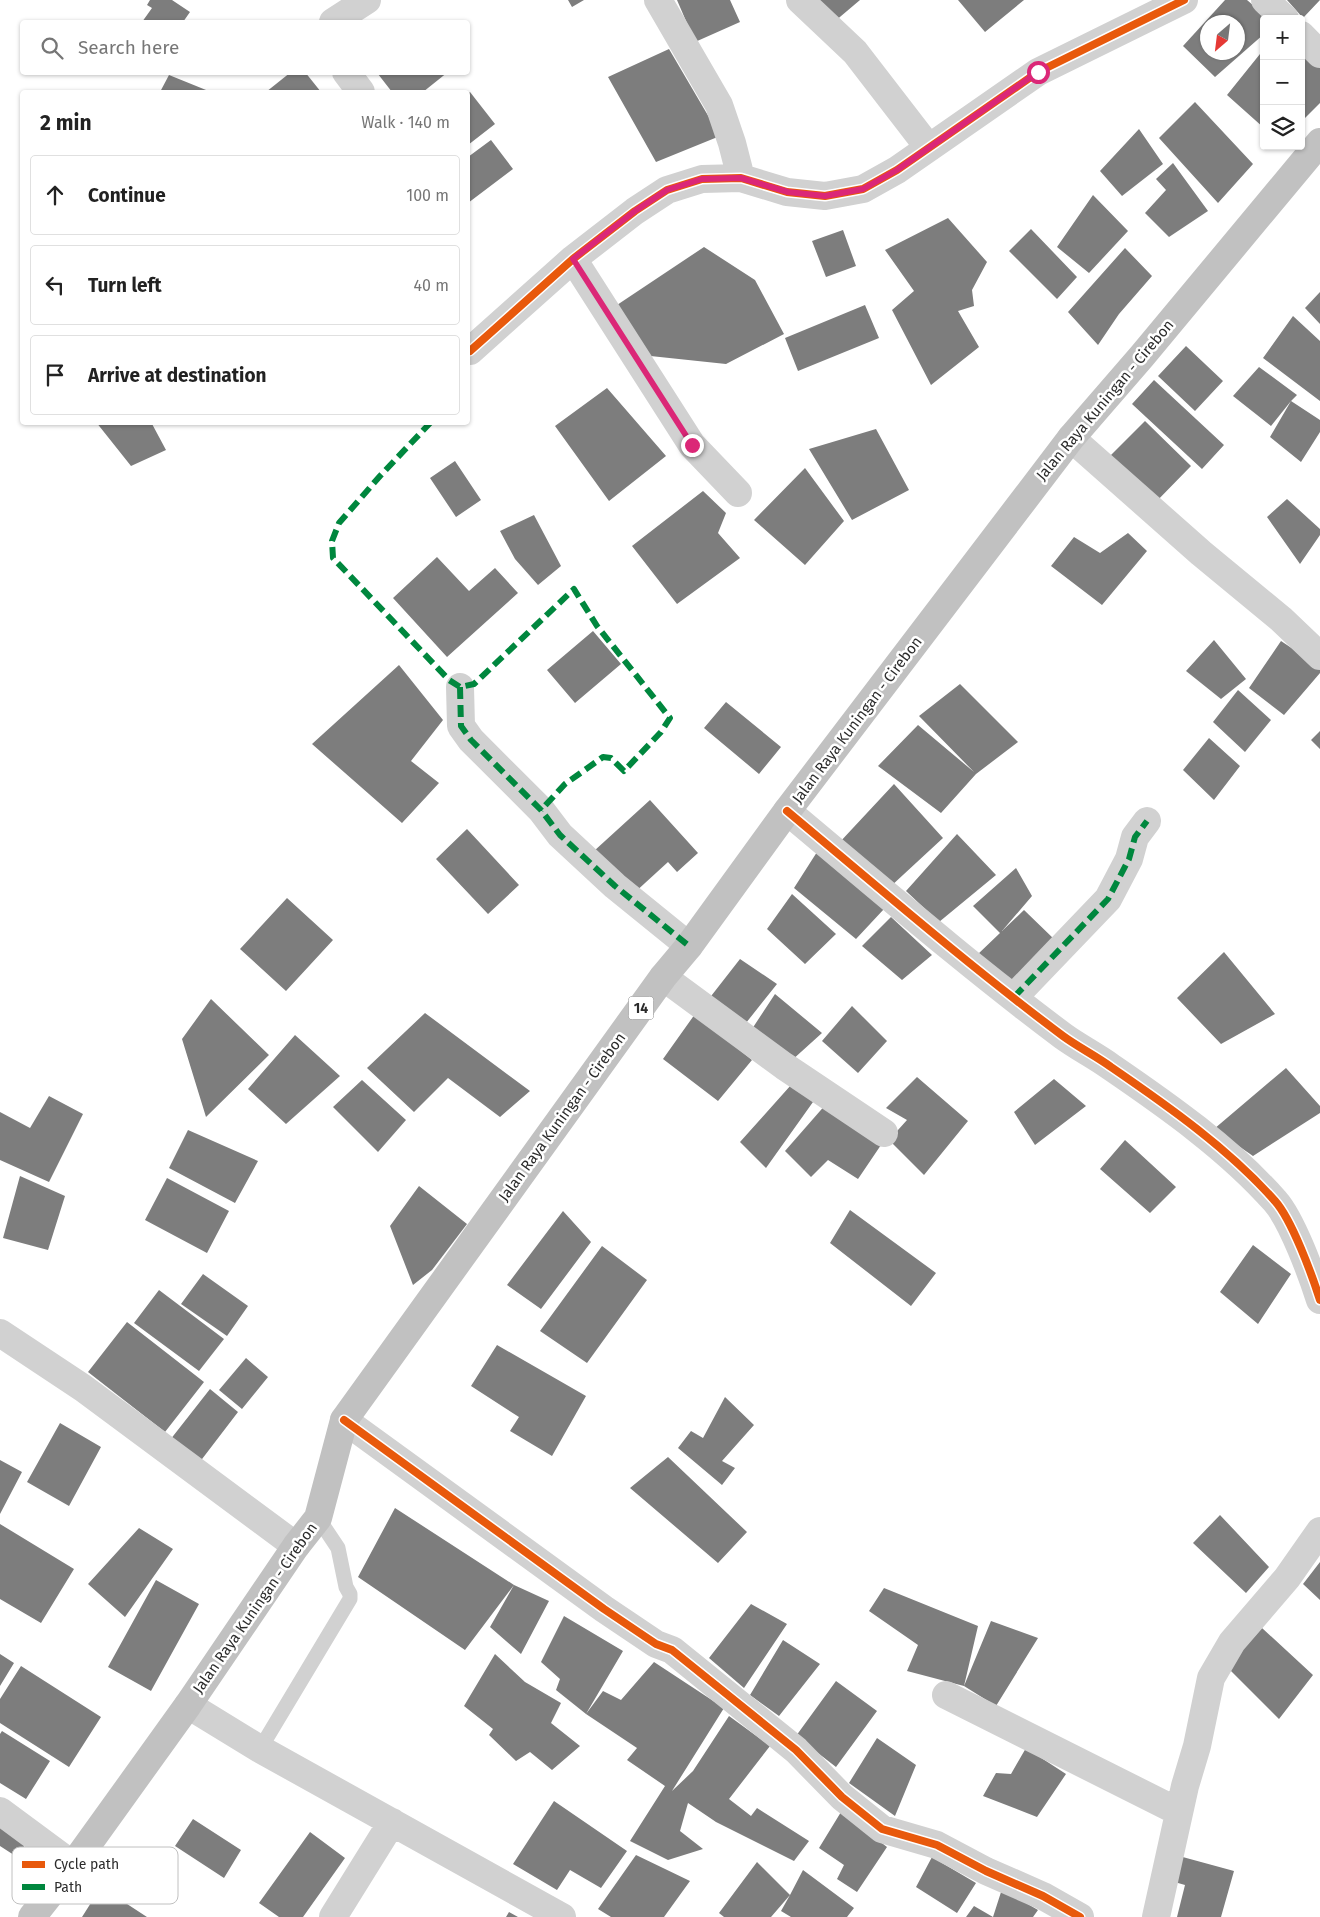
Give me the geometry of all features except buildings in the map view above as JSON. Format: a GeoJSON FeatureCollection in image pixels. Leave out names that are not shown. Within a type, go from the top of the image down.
{"type":"FeatureCollection","features":[{"type":"Feature","properties":{"kind":"highway","name":"Jalan Raya Kuningan - Cirebon"},"geometry":{"type":"LineString","coordinates":[[86,1847],[188,1705],[296,1546],[318,1518],[344,1420],[663,977],[689,946],[787,811],[1071,438],[1142,356],[1320,142]]}},
{"type":"Feature","properties":{"kind":"highway","name":"Jalan Raya Kuningan - Cirebon"},"geometry":{"type":"LineString","coordinates":[[32,1917],[42,1904]]}},
{"type":"Feature","properties":{"kind":"street"},"geometry":{"type":"LineString","coordinates":[[336,20],[367,0]]}},
{"type":"Feature","properties":{"kind":"street"},"geometry":{"type":"LineString","coordinates":[[658,0],[719,105],[741,178]]}},
{"type":"Feature","properties":{"kind":"street"},"geometry":{"type":"LineString","coordinates":[[800,0],[855,52],[928,148]]}},
{"type":"Feature","properties":{"kind":"street"},"geometry":{"type":"LineString","coordinates":[[470,351],[573,259],[635,211],[667,190],[702,179],[741,178],[788,192],[825,196],[863,189],[897,170],[1038,72],[1184,0]]}},
{"type":"Feature","properties":{"kind":"street"},"geometry":{"type":"LineString","coordinates":[[1265,0],[1281,15]]}},
{"type":"Feature","properties":{"kind":"street"},"geometry":{"type":"LineString","coordinates":[[1305,39],[1320,54]]}},
{"type":"Feature","properties":{"kind":"street"},"geometry":{"type":"LineString","coordinates":[[348,75],[360,90]]}},
{"type":"Feature","properties":{"kind":"street"},"geometry":{"type":"LineString","coordinates":[[573,259],[692,445],[738,492]]}},
{"type":"Feature","properties":{"kind":"street"},"geometry":{"type":"LineString","coordinates":[[1071,438],[1201,553],[1281,619],[1320,656]]}},
{"type":"Feature","properties":{"kind":"street"},"geometry":{"type":"LineString","coordinates":[[460,687],[461,726],[471,740],[541,810],[560,835],[615,886],[689,946]]}},
{"type":"Feature","properties":{"kind":"street"},"geometry":{"type":"LineString","coordinates":[[787,811],[1065,1037],[1156,1100],[1234,1160],[1276,1202],[1286,1218],[1320,1300]]}},
{"type":"Feature","properties":{"kind":"street"},"geometry":{"type":"LineString","coordinates":[[1014,997],[1108,899],[1129,859],[1135,837],[1147,821]]}},
{"type":"Feature","properties":{"kind":"street"},"geometry":{"type":"LineString","coordinates":[[663,977],[784,1066],[884,1133]]}},
{"type":"Feature","properties":{"kind":"street"},"geometry":{"type":"LineString","coordinates":[[0,1333],[83,1388],[296,1546]]}},
{"type":"Feature","properties":{"kind":"street"},"geometry":{"type":"LineString","coordinates":[[344,1420],[604,1609],[656,1644],[672,1650],[796,1750],[842,1797],[882,1829],[937,1845],[986,1872],[1044,1896],[1080,1917]]}},
{"type":"Feature","properties":{"kind":"street"},"geometry":{"type":"LineString","coordinates":[[1156,1917],[1185,1786],[1197,1746],[1211,1678],[1232,1642],[1287,1578],[1320,1531]]}},
{"type":"Feature","properties":{"kind":"street"},"geometry":{"type":"LineString","coordinates":[[946,1695],[1179,1812]]}},
{"type":"Feature","properties":{"kind":"street"},"geometry":{"type":"LineString","coordinates":[[188,1705],[260,1748],[562,1917]]}},
{"type":"Feature","properties":{"kind":"street"},"geometry":{"type":"LineString","coordinates":[[0,1810],[49,1847]]}},
{"type":"Feature","properties":{"kind":"street"},"geometry":{"type":"LineString","coordinates":[[333,1917],[392,1822]]}},
{"type":"Feature","properties":{"kind":"lane"},"geometry":{"type":"LineString","coordinates":[[260,1748],[350,1599],[338,1548],[318,1518]]}},
{"type":"Feature","properties":{"kind":"marked path"},"geometry":{"type":"LineString","coordinates":[[428,425],[339,523],[332,541],[333,558],[449,680],[460,687],[474,684],[574,589],[597,626],[670,718],[661,732],[624,771],[611,758],[603,757],[565,784],[541,810]]}},
{"type":"Feature","properties":{"kind":"marked path"},"geometry":{"type":"LineString","coordinates":[[460,687],[461,726],[471,740],[541,810],[560,835],[615,886],[689,946]]}},
{"type":"Feature","properties":{"kind":"marked path"},"geometry":{"type":"LineString","coordinates":[[1014,997],[1108,899],[1129,859],[1135,837],[1147,821]]}},
{"type":"Feature","properties":{"kind":"cycle path"},"geometry":{"type":"LineString","coordinates":[[470,351],[573,259],[635,211],[667,190],[702,179],[741,178],[787,192],[825,196],[863,189],[897,170],[1038,72],[1184,0]]}},
{"type":"Feature","properties":{"kind":"cycle path"},"geometry":{"type":"LineString","coordinates":[[787,811],[993,982],[1069,1040],[1176,1113],[1238,1164],[1275,1201],[1288,1221],[1301,1248],[1320,1300]]}},
{"type":"Feature","properties":{"kind":"cycle path"},"geometry":{"type":"LineString","coordinates":[[344,1420],[604,1609],[656,1644],[672,1650],[796,1750],[842,1797],[882,1829],[937,1845],[986,1871],[1043,1896],[1080,1917]]}},
{"type":"Feature","properties":{"kind":"route"},"geometry":{"type":"LineString","coordinates":[[692,445],[573,259],[635,211],[667,190],[702,179],[741,178],[788,192],[825,196],[863,189],[897,170],[1038,72]]}}]}
